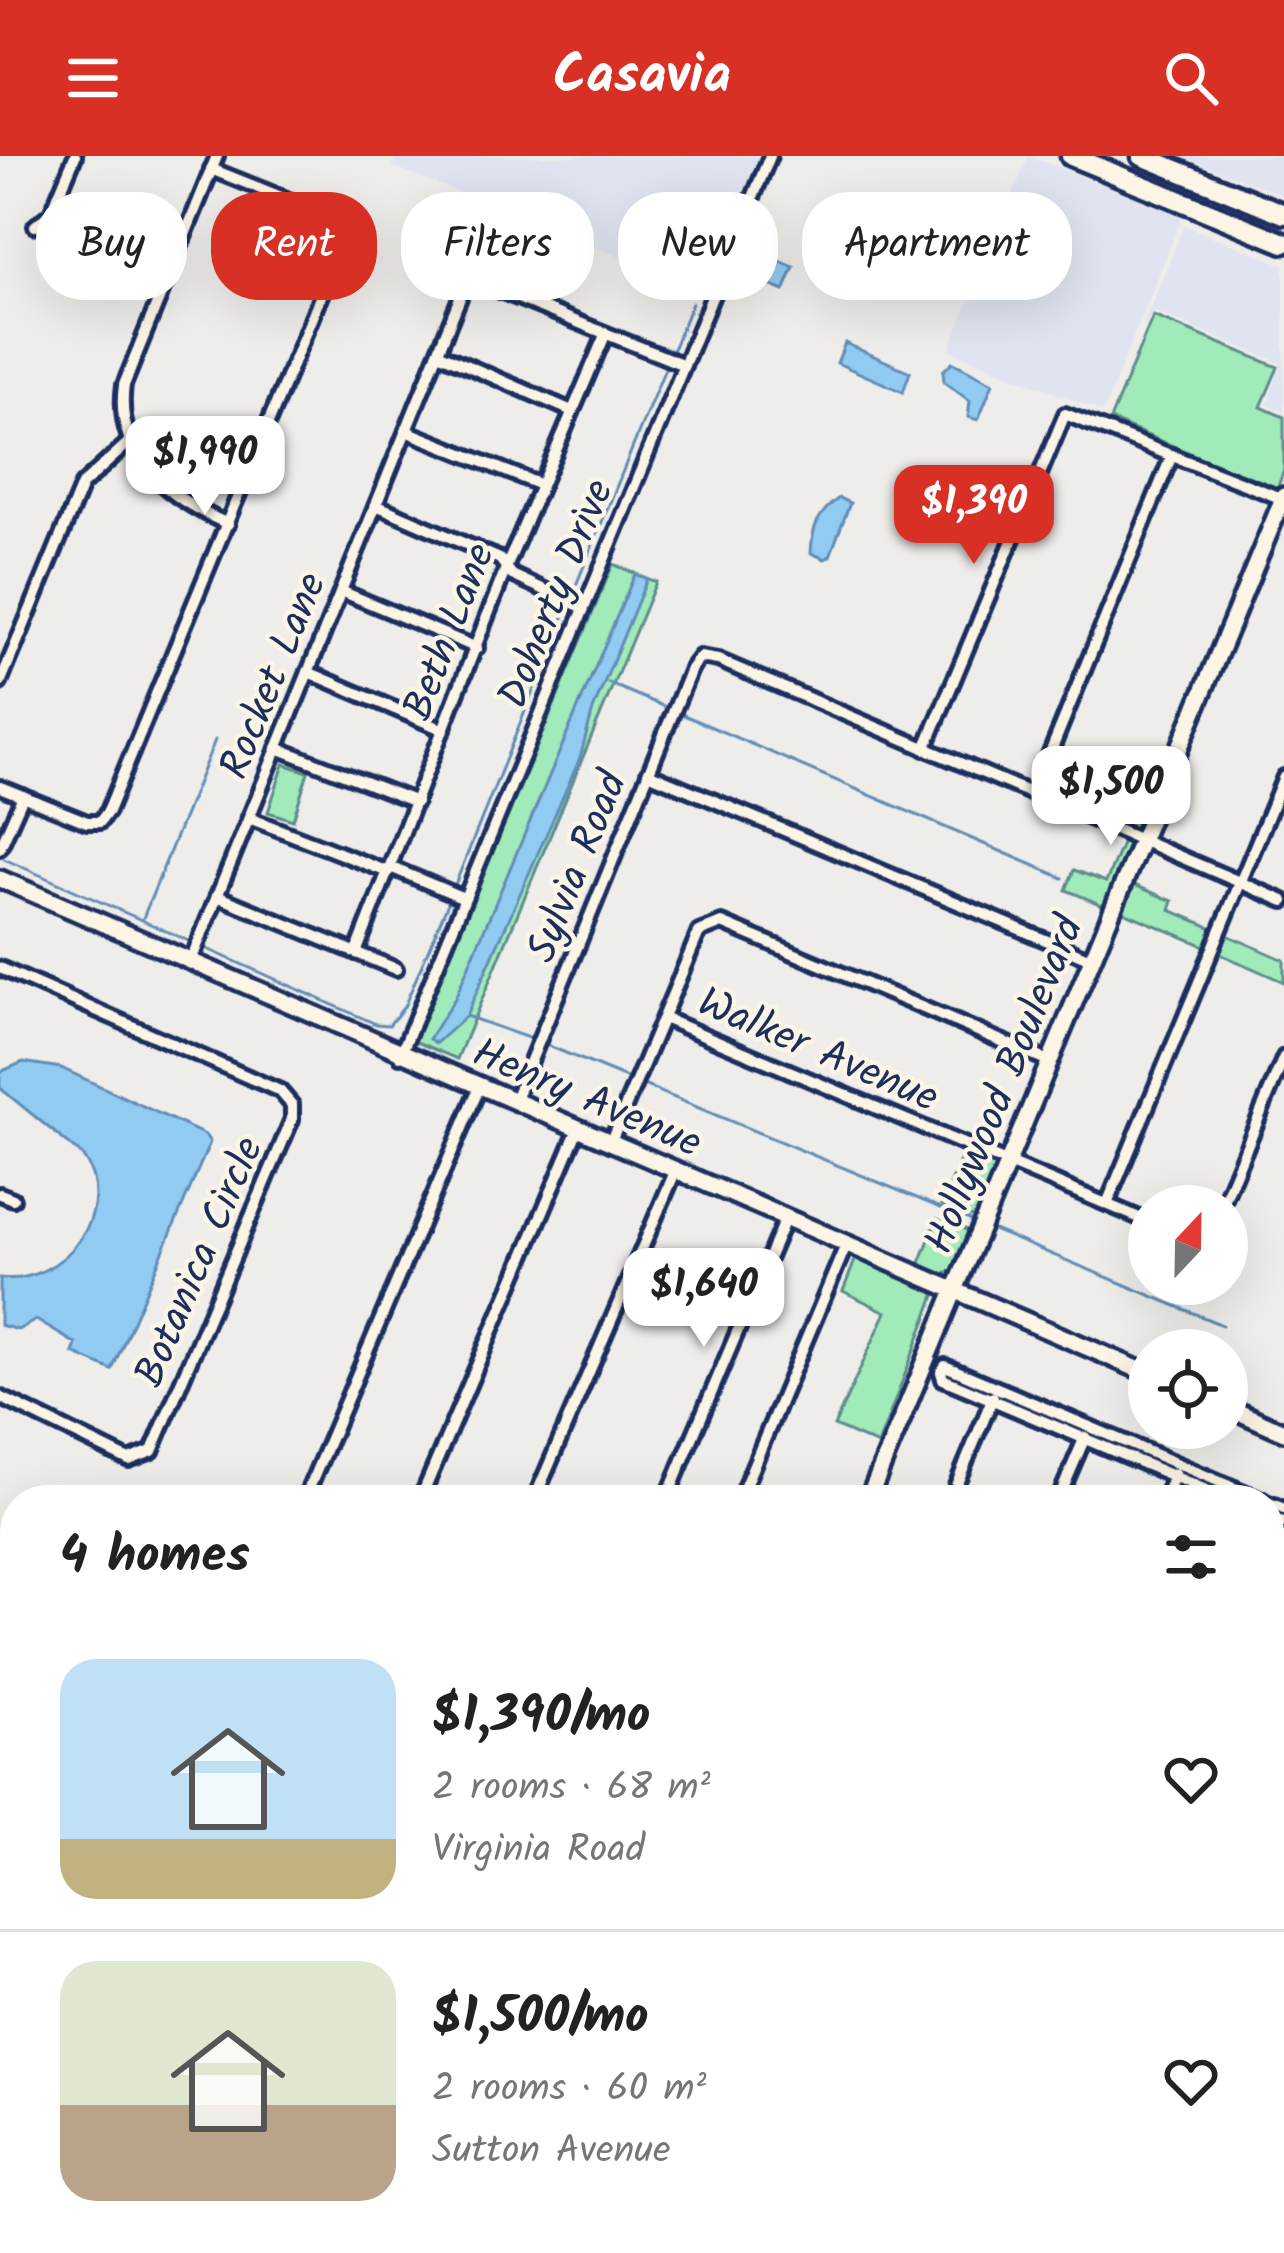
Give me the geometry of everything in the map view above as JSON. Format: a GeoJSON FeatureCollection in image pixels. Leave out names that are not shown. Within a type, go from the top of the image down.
{"type":"FeatureCollection","features":[{"type":"Feature","properties":{"kind":"main road"},"geometry":{"type":"LineString","coordinates":[[1071,156],[1284,243]]}},
{"type":"Feature","properties":{"kind":"main road"},"geometry":{"type":"LineString","coordinates":[[1142,156],[1284,214]]}},
{"type":"Feature","properties":{"kind":"street"},"geometry":{"type":"LineString","coordinates":[[35,226],[51,213],[74,156]]}},
{"type":"Feature","properties":{"kind":"street"},"geometry":{"type":"LineString","coordinates":[[217,156],[124,385],[120,415],[128,443],[167,492],[228,524]]}},
{"type":"Feature","properties":{"kind":"street","name":"Doherty Drive"},"geometry":{"type":"LineString","coordinates":[[400,1056],[770,156]]}},
{"type":"Feature","properties":{"kind":"street"},"geometry":{"type":"LineString","coordinates":[[0,788],[87,822],[100,822],[228,524],[344,229],[331,217],[211,169]]}},
{"type":"Feature","properties":{"kind":"street","name":"Rocket Lane"},"geometry":{"type":"LineString","coordinates":[[190,963],[468,278],[604,334]]}},
{"type":"Feature","properties":{"kind":"street"},"geometry":{"type":"LineString","coordinates":[[604,334],[684,365]]}},
{"type":"Feature","properties":{"kind":"street","name":"Beth Lane"},"geometry":{"type":"LineString","coordinates":[[356,953],[506,568],[604,334]]}},
{"type":"Feature","properties":{"kind":"street"},"geometry":{"type":"LineString","coordinates":[[438,352],[572,411]]}},
{"type":"Feature","properties":{"kind":"street"},"geometry":{"type":"LineString","coordinates":[[1283,497],[1065,414],[925,748],[1284,901]]}},
{"type":"Feature","properties":{"kind":"street"},"geometry":{"type":"LineString","coordinates":[[406,430],[541,485]]}},
{"type":"Feature","properties":{"kind":"street"},"geometry":{"type":"LineString","coordinates":[[0,683],[82,485],[128,443]]}},
{"type":"Feature","properties":{"kind":"street"},"geometry":{"type":"LineString","coordinates":[[1033,795],[1172,455]]}},
{"type":"Feature","properties":{"kind":"street","name":"Hollywood Boulevard"},"geometry":{"type":"LineString","coordinates":[[874,1485],[1283,497]]}},
{"type":"Feature","properties":{"kind":"street"},"geometry":{"type":"LineString","coordinates":[[376,505],[500,559],[506,568],[584,608]]}},
{"type":"Feature","properties":{"kind":"street"},"geometry":{"type":"LineString","coordinates":[[341,591],[477,648]]}},
{"type":"Feature","properties":{"kind":"street","name":"Sylvia Road"},"geometry":{"type":"LineString","coordinates":[[514,1102],[700,657],[718,660],[925,748]]}},
{"type":"Feature","properties":{"kind":"street"},"geometry":{"type":"LineString","coordinates":[[308,672],[444,730]]}},
{"type":"Feature","properties":{"kind":"street"},"geometry":{"type":"LineString","coordinates":[[278,748],[416,802]]}},
{"type":"Feature","properties":{"kind":"street"},"geometry":{"type":"LineString","coordinates":[[648,773],[1093,960]]}},
{"type":"Feature","properties":{"kind":"street"},"geometry":{"type":"LineString","coordinates":[[1108,1204],[1284,777]]}},
{"type":"Feature","properties":{"kind":"street"},"geometry":{"type":"LineString","coordinates":[[0,848],[22,796]]}},
{"type":"Feature","properties":{"kind":"street"},"geometry":{"type":"LineString","coordinates":[[249,818],[464,898]]}},
{"type":"Feature","properties":{"kind":"street","name":"Henry Avenue"},"geometry":{"type":"LineString","coordinates":[[0,879],[400,1056],[1128,1365]]}},
{"type":"Feature","properties":{"kind":"street"},"geometry":{"type":"LineString","coordinates":[[218,896],[396,969]]}},
{"type":"Feature","properties":{"kind":"street"},"geometry":{"type":"LineString","coordinates":[[610,1143],[699,932],[708,924],[722,923],[1051,1062]]}},
{"type":"Feature","properties":{"kind":"street","name":"Botanica Circle"},"geometry":{"type":"LineString","coordinates":[[0,968],[280,1091],[292,1105],[292,1119],[152,1451],[129,1460],[0,1397]]}},
{"type":"Feature","properties":{"kind":"street","name":"Walker Avenue"},"geometry":{"type":"LineString","coordinates":[[663,1018],[1128,1213]]}},
{"type":"Feature","properties":{"kind":"street"},"geometry":{"type":"LineString","coordinates":[[1231,1185],[1284,1057]]}},
{"type":"Feature","properties":{"kind":"street"},"geometry":{"type":"LineString","coordinates":[[310,1485],[479,1088]]}},
{"type":"Feature","properties":{"kind":"street"},"geometry":{"type":"LineString","coordinates":[[426,1485],[578,1130]]}},
{"type":"Feature","properties":{"kind":"street"},"geometry":{"type":"LineString","coordinates":[[540,1485],[675,1172]]}},
{"type":"Feature","properties":{"kind":"street"},"geometry":{"type":"LineString","coordinates":[[0,1194],[13,1199]]}},
{"type":"Feature","properties":{"kind":"street"},"geometry":{"type":"LineString","coordinates":[[672,1485],[785,1219]]}},
{"type":"Feature","properties":{"kind":"street"},"geometry":{"type":"LineString","coordinates":[[745,1485],[846,1245]]}},
{"type":"Feature","properties":{"kind":"street"},"geometry":{"type":"LineString","coordinates":[[956,1485],[994,1395],[1216,1485]]}},
{"type":"Feature","properties":{"kind":"street"},"geometry":{"type":"LineString","coordinates":[[1248,1417],[1284,1432]]}},
{"type":"Feature","properties":{"kind":"street"},"geometry":{"type":"LineString","coordinates":[[1064,1485],[1086,1434]]}},
{"type":"Feature","properties":{"kind":"street"},"geometry":{"type":"LineString","coordinates":[[1170,1485],[1176,1471]]}},
{"type":"Feature","properties":{"kind":"street"},"geometry":{"type":"LineString","coordinates":[[1176,1471],[1202,1485]]}},
{"type":"Feature","properties":{"kind":"shaded area"},"geometry":{"type":"Polygon","coordinates":[[[396,156],[761,156],[746,192],[618,192],[618,256],[594,246],[594,192],[457,192],[392,166],[396,156]]]}},
{"type":"Feature","properties":{"kind":"shaded area"},"geometry":{"type":"Polygon","coordinates":[[[1028,156],[1183,215],[1103,412],[949,350],[969,300],[1072,300],[1072,192],[1013,192],[1028,156]]]}},
{"type":"Feature","properties":{"kind":"shaded area"},"geometry":{"type":"Polygon","coordinates":[[[1180,156],[1284,156],[1284,195],[1180,156]]]}},
{"type":"Feature","properties":{"kind":"shaded area"},"geometry":{"type":"Polygon","coordinates":[[[1184,225],[1284,265],[1284,412],[1267,405],[1281,363],[1155,312],[1143,325],[1184,225]]]}},
{"type":"Feature","properties":{"kind":"green space"},"geometry":{"type":"Polygon","coordinates":[[[1153,316],[1278,367],[1261,407],[1284,417],[1284,470],[1277,489],[1110,420],[1153,316]]]}},
{"type":"Feature","properties":{"kind":"green space"},"geometry":{"type":"Polygon","coordinates":[[[613,564],[656,582],[457,1059],[414,1041],[613,564]]]}},
{"type":"Feature","properties":{"kind":"green space"},"geometry":{"type":"Polygon","coordinates":[[[284,764],[308,772],[293,820],[268,812],[284,764]]]}},
{"type":"Feature","properties":{"kind":"green space"},"geometry":{"type":"Polygon","coordinates":[[[1110,781],[1153,798],[1139,827],[1129,828],[1095,814],[1110,781]]]}},
{"type":"Feature","properties":{"kind":"green space"},"geometry":{"type":"Polygon","coordinates":[[[1124,839],[1131,849],[1107,907],[1066,890],[1074,870],[1106,882],[1124,839]]]}},
{"type":"Feature","properties":{"kind":"green space"},"geometry":{"type":"Polygon","coordinates":[[[1132,884],[1173,901],[1170,910],[1215,929],[1207,947],[1121,911],[1132,884]]]}},
{"type":"Feature","properties":{"kind":"green space"},"geometry":{"type":"Polygon","coordinates":[[[1225,934],[1284,960],[1284,982],[1218,953],[1225,934]]]}},
{"type":"Feature","properties":{"kind":"green space"},"geometry":{"type":"Polygon","coordinates":[[[964,1151],[995,1166],[977,1219],[942,1205],[964,1151]]]}},
{"type":"Feature","properties":{"kind":"green space"},"geometry":{"type":"Polygon","coordinates":[[[937,1219],[970,1231],[957,1268],[940,1276],[918,1268],[937,1219]]]}},
{"type":"Feature","properties":{"kind":"green space"},"geometry":{"type":"Polygon","coordinates":[[[856,1258],[936,1293],[878,1445],[834,1426],[886,1312],[843,1291],[856,1258]]]}},
{"type":"Feature","properties":{"kind":"water"},"geometry":{"type":"Polygon","coordinates":[[[778,260],[794,267],[784,291],[778,289],[778,260]]]}},
{"type":"Feature","properties":{"kind":"water"},"geometry":{"type":"Polygon","coordinates":[[[845,343],[910,372],[903,392],[837,363],[845,343]]]}},
{"type":"Feature","properties":{"kind":"water"},"geometry":{"type":"Polygon","coordinates":[[[952,362],[993,383],[978,420],[968,417],[970,401],[944,382],[943,371],[952,362]]]}},
{"type":"Feature","properties":{"kind":"water"},"geometry":{"type":"Polygon","coordinates":[[[839,498],[850,503],[825,559],[811,553],[813,536],[821,515],[839,498]]]}},
{"type":"Feature","properties":{"kind":"water"},"geometry":{"type":"Polygon","coordinates":[[[635,574],[647,579],[593,710],[580,758],[466,1016],[436,1043],[429,1039],[455,998],[635,574]]]}},
{"type":"Feature","properties":{"kind":"water"},"geometry":{"type":"Polygon","coordinates":[[[23,1062],[61,1068],[205,1135],[210,1142],[112,1370],[73,1353],[76,1344],[36,1320],[18,1330],[0,1325],[0,1278],[45,1270],[64,1257],[90,1221],[95,1199],[93,1177],[82,1155],[0,1088],[0,1072],[23,1062]]]}},
{"type":"Feature","properties":{"kind":"waterway"},"geometry":{"type":"LineString","coordinates":[[672,352],[692,303]]}},
{"type":"Feature","properties":{"kind":"waterway"},"geometry":{"type":"LineString","coordinates":[[572,595],[666,366]]}},
{"type":"Feature","properties":{"kind":"waterway"},"geometry":{"type":"LineString","coordinates":[[454,887],[568,605]]}},
{"type":"Feature","properties":{"kind":"waterway"},"geometry":{"type":"LineString","coordinates":[[608,683],[670,709]]}},
{"type":"Feature","properties":{"kind":"waterway"},"geometry":{"type":"LineString","coordinates":[[679,713],[1063,878]]}},
{"type":"Feature","properties":{"kind":"waterway"},"geometry":{"type":"LineString","coordinates":[[143,918],[215,740]]}},
{"type":"Feature","properties":{"kind":"waterway"},"geometry":{"type":"LineString","coordinates":[[4,859],[191,942]]}},
{"type":"Feature","properties":{"kind":"waterway"},"geometry":{"type":"LineString","coordinates":[[205,948],[376,1024],[389,1025],[404,1007],[448,903]]}},
{"type":"Feature","properties":{"kind":"waterway"},"geometry":{"type":"LineString","coordinates":[[466,1016],[534,1040]]}},
{"type":"Feature","properties":{"kind":"waterway"},"geometry":{"type":"LineString","coordinates":[[544,1044],[631,1080]]}},
{"type":"Feature","properties":{"kind":"waterway"},"geometry":{"type":"LineString","coordinates":[[641,1084],[977,1223]]}},
{"type":"Feature","properties":{"kind":"waterway"},"geometry":{"type":"LineString","coordinates":[[986,1227],[1222,1325]]}}]}
